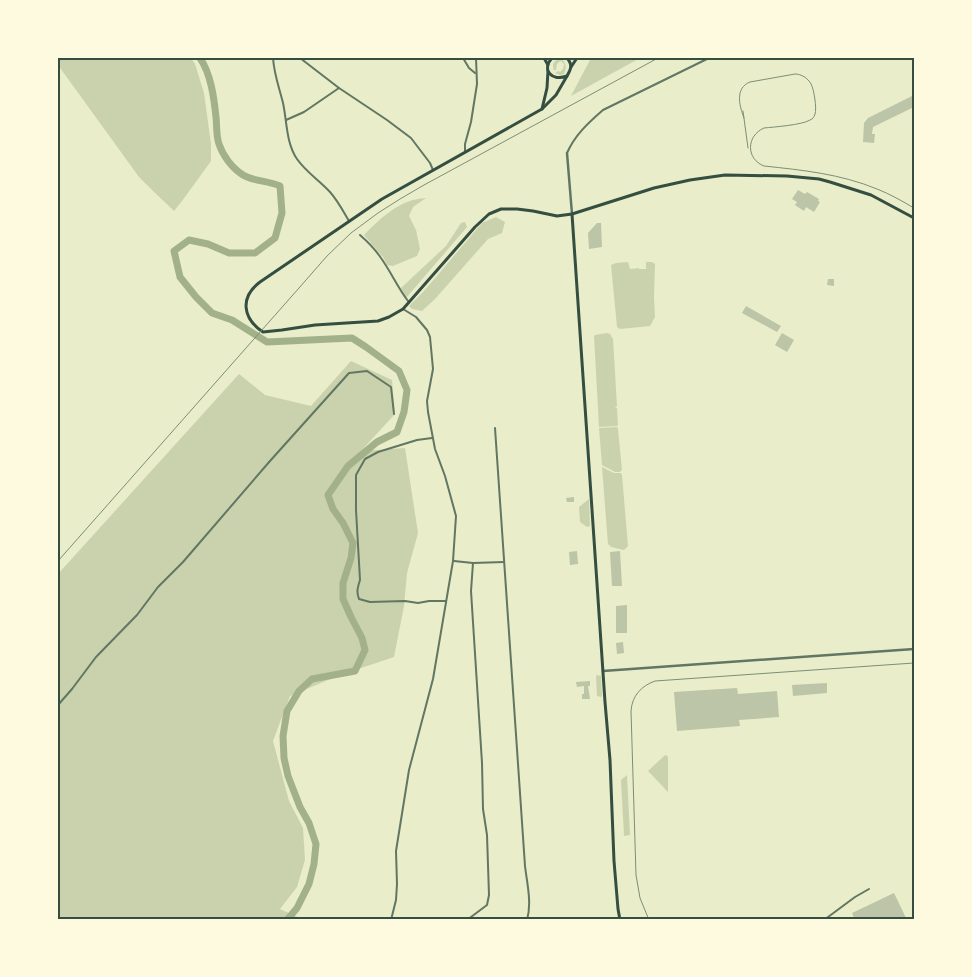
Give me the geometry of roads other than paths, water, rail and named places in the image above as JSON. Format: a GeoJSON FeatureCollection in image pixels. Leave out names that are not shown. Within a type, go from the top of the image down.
{"type":"FeatureCollection","features":[{"type":"Feature","properties":{"kind":"main road"},"geometry":{"type":"LineString","coordinates":[[544,58],[548,65]]}},
{"type":"Feature","properties":{"kind":"main road"},"geometry":{"type":"LineString","coordinates":[[542,110],[547,88],[548,65],[552,58]]}},
{"type":"Feature","properties":{"kind":"main road"},"geometry":{"type":"LineString","coordinates":[[567,58],[571,68]]}},
{"type":"Feature","properties":{"kind":"main road"},"geometry":{"type":"LineString","coordinates":[[577,58],[556,95],[542,110],[382,199],[260,282],[251,290],[247,296],[246,303],[250,320],[256,328],[263,332],[270,332],[315,325],[378,321],[389,318],[403,308],[475,227],[489,214],[501,209],[533,211],[557,216],[572,214],[654,188],[690,180],[725,175],[787,176],[819,179],[871,195],[914,218]]}},
{"type":"Feature","properties":{"kind":"main road"},"geometry":{"type":"LineString","coordinates":[[548,70],[555,78],[567,76]]}},
{"type":"Feature","properties":{"kind":"main road"},"geometry":{"type":"LineString","coordinates":[[572,214],[610,760],[614,861],[620,920]]}},
{"type":"Feature","properties":{"kind":"street"},"geometry":{"type":"LineString","coordinates":[[273,58],[288,136],[296,158],[330,192],[349,221]]}},
{"type":"Feature","properties":{"kind":"street"},"geometry":{"type":"LineString","coordinates":[[300,58],[339,88],[412,138],[433,170]]}},
{"type":"Feature","properties":{"kind":"street"},"geometry":{"type":"LineString","coordinates":[[463,58],[469,68],[476,73]]}},
{"type":"Feature","properties":{"kind":"street"},"geometry":{"type":"LineString","coordinates":[[465,152],[477,84],[476,58]]}},
{"type":"Feature","properties":{"kind":"street"},"geometry":{"type":"LineString","coordinates":[[572,214],[567,153],[573,141],[589,122],[603,110],[709,58]]}},
{"type":"Feature","properties":{"kind":"street"},"geometry":{"type":"LineString","coordinates":[[286,120],[304,112],[339,88]]}},
{"type":"Feature","properties":{"kind":"street"},"geometry":{"type":"LineString","coordinates":[[360,235],[382,259],[408,302]]}},
{"type":"Feature","properties":{"kind":"street"},"geometry":{"type":"LineString","coordinates":[[390,920],[396,900],[396,851],[409,770],[434,679],[453,561],[456,516],[445,476],[434,449],[432,430],[428,418],[427,401],[433,369],[430,337],[416,318],[403,308]]}},
{"type":"Feature","properties":{"kind":"street"},"geometry":{"type":"LineString","coordinates":[[58,705],[96,657],[137,615],[158,587],[183,562],[349,373],[367,371],[391,387],[394,414]]}},
{"type":"Feature","properties":{"kind":"street"},"geometry":{"type":"LineString","coordinates":[[495,428],[528,896],[529,914],[527,920]]}},
{"type":"Feature","properties":{"kind":"street"},"geometry":{"type":"LineString","coordinates":[[432,438],[417,440],[378,452],[365,460],[356,474],[360,580],[357,594],[358,599],[370,602],[405,601],[412,603],[446,601]]}},
{"type":"Feature","properties":{"kind":"street"},"geometry":{"type":"LineString","coordinates":[[453,561],[473,563],[504,562]]}},
{"type":"Feature","properties":{"kind":"street"},"geometry":{"type":"LineString","coordinates":[[467,920],[487,906],[489,895],[471,591],[473,563]]}},
{"type":"Feature","properties":{"kind":"street"},"geometry":{"type":"LineString","coordinates":[[603,671],[914,649]]}},
{"type":"Feature","properties":{"kind":"street"},"geometry":{"type":"LineString","coordinates":[[824,920],[855,897],[869,890]]}},
{"type":"Feature","properties":{"kind":"waterway"},"geometry":{"type":"LineString","coordinates":[[200,58],[207,71],[211,86],[217,138],[223,153],[228,161],[243,175],[280,186],[282,213],[275,238],[255,253],[229,253],[208,244],[189,240],[174,251],[180,277],[212,313],[232,320],[267,342],[352,338],[399,371],[407,390],[404,412],[397,432],[377,442],[348,466],[328,495],[333,509],[343,523],[353,543],[351,558],[343,583],[343,599],[362,638],[365,650],[355,671],[312,679],[299,691],[287,711],[283,736],[284,758],[288,776],[300,807],[309,823],[316,844],[309,884],[297,908],[287,920]]}},
{"type":"Feature","properties":{"kind":"tram line"},"geometry":{"type":"LineString","coordinates":[[744,118],[740,93],[745,85],[750,82],[795,74],[804,77],[810,82],[813,90],[816,108],[814,117],[806,122],[764,128],[758,132],[754,136],[750,147],[751,153],[758,163],[764,166],[821,173],[863,184],[887,193],[914,208]]}},
{"type":"Feature","properties":{"kind":"tram line"},"geometry":{"type":"LineString","coordinates":[[743,111],[748,148]]}},
{"type":"Feature","properties":{"kind":"tram line"},"geometry":{"type":"LineString","coordinates":[[649,920],[640,898],[636,875],[631,711],[633,701],[638,692],[655,681],[914,663]]}},
{"type":"Feature","properties":{"kind":"railway"},"geometry":{"type":"LineString","coordinates":[[58,561],[327,256],[351,233],[378,213],[424,185],[658,58]]}}]}
